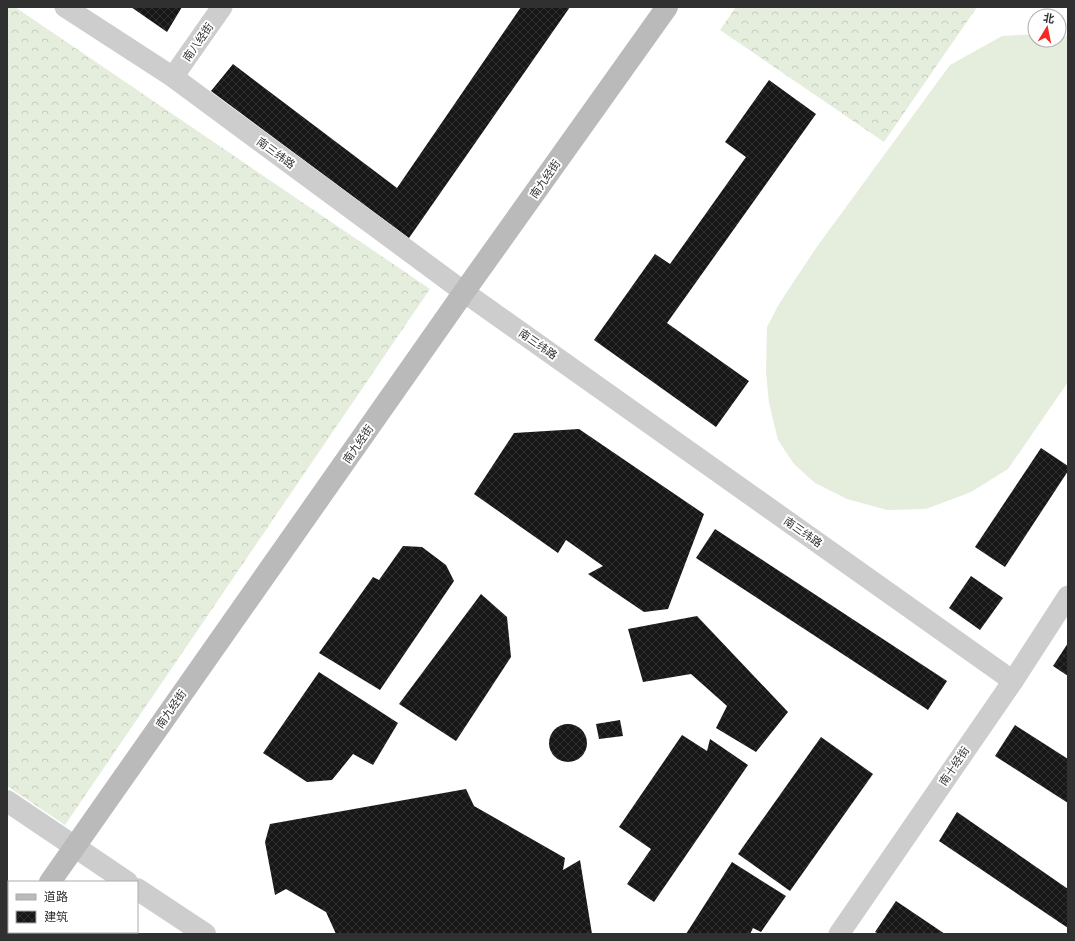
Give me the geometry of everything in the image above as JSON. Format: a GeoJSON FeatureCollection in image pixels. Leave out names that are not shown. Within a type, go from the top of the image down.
{"type":"FeatureCollection","features":[{"type":"Feature","properties":{"kind":"main road","name":"南九经街"},"geometry":{"type":"LineString","coordinates":[[51,881],[464,292],[667,7]]}},
{"type":"Feature","properties":{"kind":"street","name":"南三纬路"},"geometry":{"type":"LineString","coordinates":[[64,7],[173,77],[464,292],[1013,680]]}},
{"type":"Feature","properties":{"kind":"street","name":"南八经街"},"geometry":{"type":"LineString","coordinates":[[173,77],[222,7]]}},
{"type":"Feature","properties":{"kind":"street","name":"南十经街"},"geometry":{"type":"LineString","coordinates":[[839,934],[1013,680],[1068,596]]}},
{"type":"Feature","properties":{"kind":"street"},"geometry":{"type":"LineString","coordinates":[[7,801],[125,881]]}},
{"type":"Feature","properties":{"kind":"street"},"geometry":{"type":"LineString","coordinates":[[138,890],[205,934]]}},
{"type":"Feature","properties":{"kind":"green space"},"geometry":{"type":"Polygon","coordinates":[[[7,7],[15,7],[430,289],[65,825],[7,786],[7,7]]]}},
{"type":"Feature","properties":{"kind":"green space"},"geometry":{"type":"Polygon","coordinates":[[[736,7],[977,7],[884,142],[720,30],[736,7]]]}},
{"type":"Feature","properties":{"kind":"green space"},"geometry":{"type":"Polygon","coordinates":[[[1027,34],[1027,48],[1067,48],[1068,36],[1068,382],[1008,469],[971,492],[926,509],[887,510],[847,499],[815,483],[794,464],[778,440],[769,403],[766,372],[767,327],[779,304],[816,248],[950,65],[1002,36],[1027,34]]]}},
{"type":"Feature","properties":{"kind":"building"},"geometry":{"type":"Polygon","coordinates":[[[131,7],[182,7],[167,32],[131,7]]]}},
{"type":"Feature","properties":{"kind":"building"},"geometry":{"type":"Polygon","coordinates":[[[521,7],[570,7],[409,238],[211,91],[233,64],[397,188],[521,7]]]}},
{"type":"Feature","properties":{"kind":"building"},"geometry":{"type":"Polygon","coordinates":[[[769,80],[816,114],[667,323],[749,381],[716,427],[594,340],[655,254],[670,264],[746,157],[725,142],[769,80]]]}},
{"type":"Feature","properties":{"kind":"building"},"geometry":{"type":"Polygon","coordinates":[[[579,429],[704,514],[668,609],[644,612],[588,574],[603,566],[566,540],[558,553],[474,494],[514,433],[579,429]]]}},
{"type":"Feature","properties":{"kind":"building"},"geometry":{"type":"Polygon","coordinates":[[[1041,448],[1068,466],[1068,471],[1005,567],[975,547],[1041,448]]]}},
{"type":"Feature","properties":{"kind":"building"},"geometry":{"type":"Polygon","coordinates":[[[715,529],[947,681],[928,710],[696,558],[715,529]]]}},
{"type":"Feature","properties":{"kind":"building"},"geometry":{"type":"Polygon","coordinates":[[[403,546],[422,547],[446,565],[454,581],[380,690],[319,653],[373,577],[379,580],[403,546]]]}},
{"type":"Feature","properties":{"kind":"building"},"geometry":{"type":"Polygon","coordinates":[[[971,576],[1003,598],[980,630],[949,608],[971,576]]]}},
{"type":"Feature","properties":{"kind":"building"},"geometry":{"type":"Polygon","coordinates":[[[481,594],[507,617],[511,657],[456,741],[399,704],[481,594]]]}},
{"type":"Feature","properties":{"kind":"building"},"geometry":{"type":"Polygon","coordinates":[[[697,616],[788,712],[756,752],[716,728],[727,706],[691,674],[643,682],[628,629],[697,616]]]}},
{"type":"Feature","properties":{"kind":"building"},"geometry":{"type":"Polygon","coordinates":[[[1068,643],[1068,676],[1053,666],[1068,643]]]}},
{"type":"Feature","properties":{"kind":"building"},"geometry":{"type":"Polygon","coordinates":[[[319,672],[398,723],[373,765],[353,754],[332,780],[307,782],[263,753],[319,672]]]}},
{"type":"Feature","properties":{"kind":"building"},"geometry":{"type":"Polygon","coordinates":[[[620,720],[623,736],[599,739],[596,724],[620,720]]]}},
{"type":"Feature","properties":{"kind":"building"},"geometry":{"type":"Polygon","coordinates":[[[564,724],[572,724],[582,729],[586,736],[586,750],[582,757],[572,762],[564,762],[554,757],[552,754],[549,747],[549,739],[554,729],[557,727],[564,724]]]}},
{"type":"Feature","properties":{"kind":"building"},"geometry":{"type":"Polygon","coordinates":[[[1015,725],[1068,759],[1068,803],[995,756],[1015,725]]]}},
{"type":"Feature","properties":{"kind":"building"},"geometry":{"type":"Polygon","coordinates":[[[682,735],[707,751],[710,739],[748,765],[654,902],[627,884],[651,849],[619,827],[682,735]]]}},
{"type":"Feature","properties":{"kind":"building"},"geometry":{"type":"Polygon","coordinates":[[[821,737],[873,774],[790,891],[738,854],[821,737]]]}},
{"type":"Feature","properties":{"kind":"building"},"geometry":{"type":"Polygon","coordinates":[[[466,789],[474,806],[565,858],[563,870],[580,860],[592,934],[336,934],[326,912],[286,889],[275,895],[265,842],[270,824],[466,789]]]}},
{"type":"Feature","properties":{"kind":"building"},"geometry":{"type":"Polygon","coordinates":[[[957,812],[1068,889],[1068,928],[939,841],[957,812]]]}},
{"type":"Feature","properties":{"kind":"building"},"geometry":{"type":"Polygon","coordinates":[[[732,862],[786,896],[761,932],[753,928],[750,934],[686,934],[732,862]]]}},
{"type":"Feature","properties":{"kind":"building"},"geometry":{"type":"Polygon","coordinates":[[[896,901],[945,934],[879,934],[875,932],[896,901]]]}}]}
